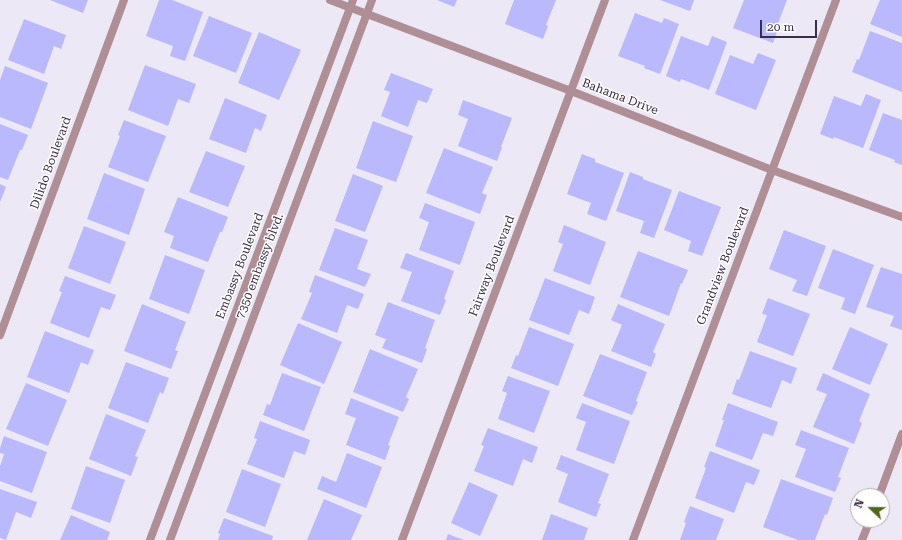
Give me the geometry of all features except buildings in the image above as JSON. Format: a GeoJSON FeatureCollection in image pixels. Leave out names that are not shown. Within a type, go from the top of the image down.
{"type":"FeatureCollection","features":[{"type":"Feature","properties":{"kind":"street","name":"Dilido Boulevard"},"geometry":{"type":"LineString","coordinates":[[0,335],[124,0]]}},
{"type":"Feature","properties":{"kind":"street","name":"Bahama Drive"},"geometry":{"type":"LineString","coordinates":[[330,0],[352,4],[367,14],[571,91],[772,170],[902,217]]}},
{"type":"Feature","properties":{"kind":"street","name":"7350 embassy blvd."},"geometry":{"type":"LineString","coordinates":[[170,540],[372,0]]}},
{"type":"Feature","properties":{"kind":"street","name":"Fairway Boulevard"},"geometry":{"type":"LineString","coordinates":[[402,540],[605,0]]}},
{"type":"Feature","properties":{"kind":"street","name":"Grandview Boulevard"},"geometry":{"type":"LineString","coordinates":[[633,540],[836,0]]}},
{"type":"Feature","properties":{"kind":"street","name":"Embassy Boulevard"},"geometry":{"type":"LineString","coordinates":[[150,540],[352,4]]}},
{"type":"Feature","properties":{"kind":"street"},"geometry":{"type":"LineString","coordinates":[[881,488],[902,434]]}},
{"type":"Feature","properties":{"kind":"street"},"geometry":{"type":"LineString","coordinates":[[862,540],[867,528]]}}]}
